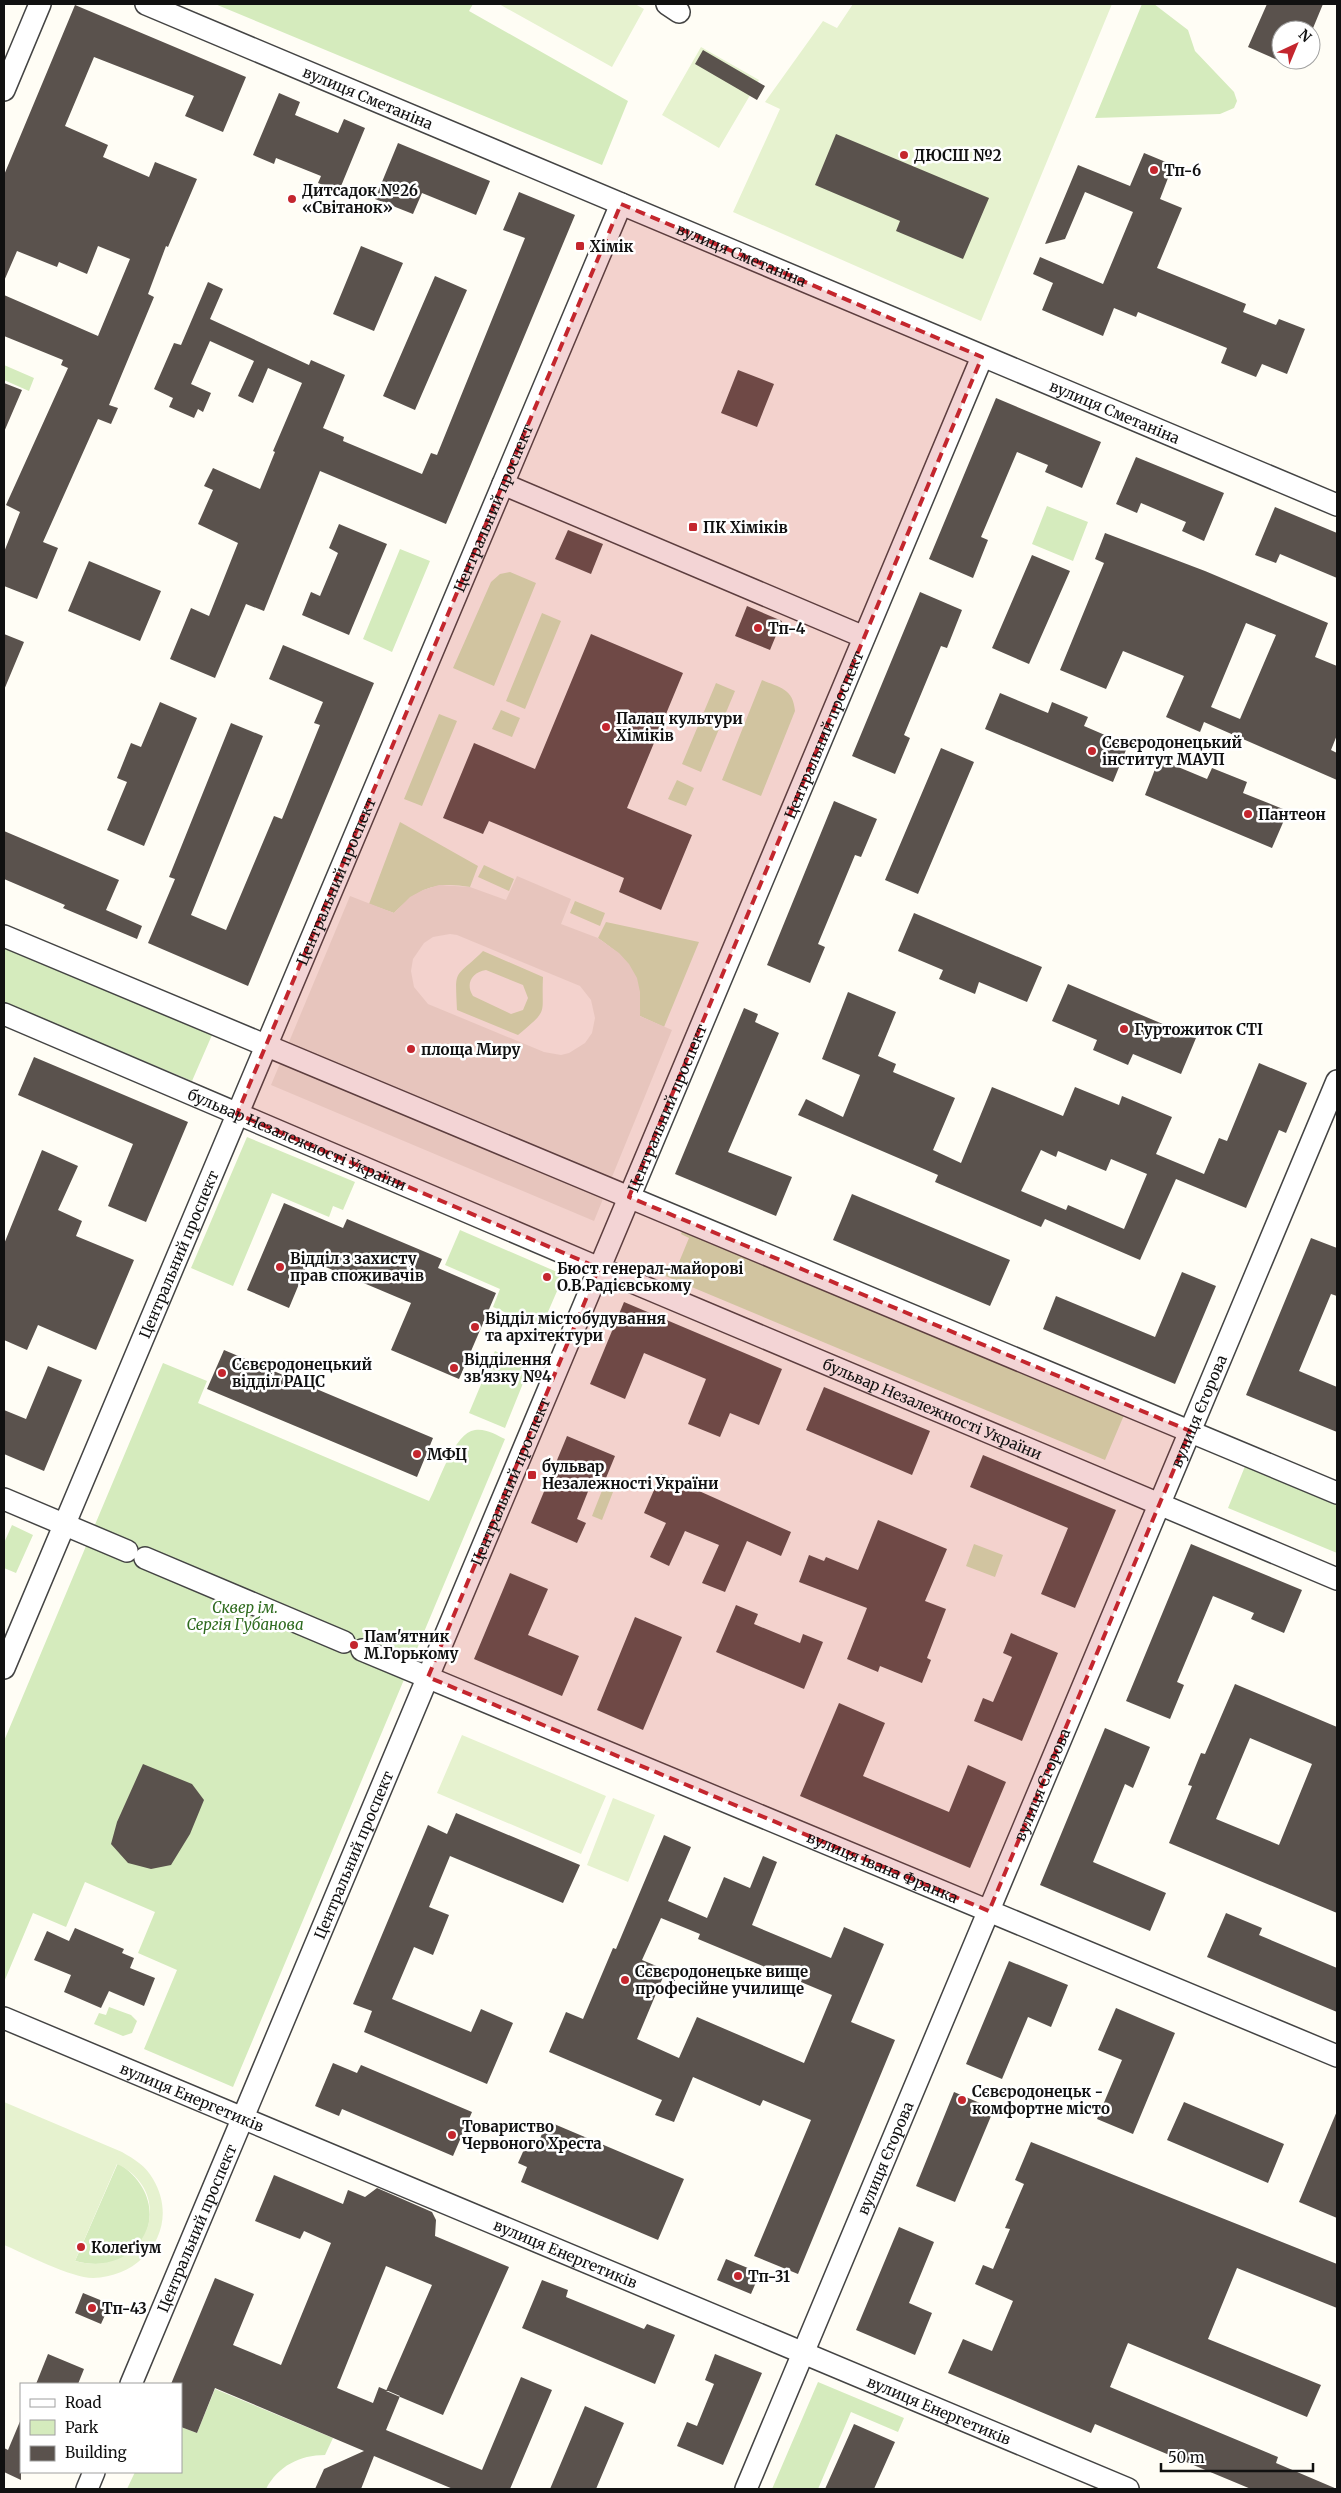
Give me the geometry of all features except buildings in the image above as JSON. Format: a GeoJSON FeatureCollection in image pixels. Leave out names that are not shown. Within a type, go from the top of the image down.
{"type":"FeatureCollection","features":[{"type":"Feature","properties":{"kind":"street"},"geometry":{"type":"LineString","coordinates":[[4,90],[40,4]]}},
{"type":"Feature","properties":{"kind":"street","name":"вулиця Сметаніна"},"geometry":{"type":"LineString","coordinates":[[146,4],[1337,505]]}},
{"type":"Feature","properties":{"kind":"street","name":"Центральний проспект"},"geometry":{"type":"LineString","coordinates":[[4,1668],[621,204]]}},
{"type":"Feature","properties":{"kind":"street","name":"Центральний проспект"},"geometry":{"type":"LineString","coordinates":[[131,2383],[982,357]]}},
{"type":"Feature","properties":{"kind":"street"},"geometry":{"type":"LineString","coordinates":[[503,484],[864,637]]}},
{"type":"Feature","properties":{"kind":"street"},"geometry":{"type":"LineString","coordinates":[[4,936],[1337,1493]]}},
{"type":"Feature","properties":{"kind":"street","name":"бульвар Незалежності України"},"geometry":{"type":"LineString","coordinates":[[4,1014],[1337,1580]]}},
{"type":"Feature","properties":{"kind":"street","name":"вулиця Єгорова"},"geometry":{"type":"LineString","coordinates":[[746,2489],[1337,1082]]}},
{"type":"Feature","properties":{"kind":"street","name":"вулиця Івана Франка"},"geometry":{"type":"LineString","coordinates":[[4,1499],[1337,2056]]}},
{"type":"Feature","properties":{"kind":"street","name":"вулиця Енергетиків"},"geometry":{"type":"LineString","coordinates":[[4,2018],[1128,2489]]}},
{"type":"Feature","properties":{"kind":"street"},"geometry":{"type":"LineString","coordinates":[[86,2489],[94,2473]]}},
{"type":"Feature","properties":{"kind":"highlighted area"},"geometry":{"type":"Polygon","coordinates":[[[621,204],[982,357],[629,1197],[1190,1431],[989,1911],[428,1677],[599,1268],[237,1114],[621,204]]]}},
{"type":"Feature","properties":{"kind":"green space"},"geometry":{"type":"Polygon","coordinates":[[[215,4],[473,4],[469,11],[628,101],[602,165],[215,4]]]}},
{"type":"Feature","properties":{"kind":"green space"},"geometry":{"type":"Polygon","coordinates":[[[499,4],[635,4],[644,9],[612,67],[499,4]]]}},
{"type":"Feature","properties":{"kind":"green space","name":"ДЮСШ №2"},"geometry":{"type":"Polygon","coordinates":[[[853,4],[1112,4],[981,321],[733,212],[780,109],[765,102],[823,21],[837,28],[853,4]]]}},
{"type":"Feature","properties":{"kind":"green space"},"geometry":{"type":"Polygon","coordinates":[[[1142,4],[1154,4],[1188,30],[1195,51],[1234,92],[1237,101],[1234,108],[1220,114],[1095,118],[1142,4]]]}},
{"type":"Feature","properties":{"kind":"green space"},"geometry":{"type":"Polygon","coordinates":[[[701,47],[759,80],[719,148],[662,115],[701,47]]]}},
{"type":"Feature","properties":{"kind":"green space"},"geometry":{"type":"Polygon","coordinates":[[[4,365],[34,378],[29,391],[4,380],[4,365]]]}},
{"type":"Feature","properties":{"kind":"green space"},"geometry":{"type":"Polygon","coordinates":[[[1047,506],[1088,522],[1073,561],[1032,544],[1047,506]]]}},
{"type":"Feature","properties":{"kind":"green space"},"geometry":{"type":"Polygon","coordinates":[[[400,549],[430,561],[392,652],[363,639],[400,549]]]}},
{"type":"Feature","properties":{"kind":"green space"},"geometry":{"type":"Polygon","coordinates":[[[510,572],[536,583],[494,686],[453,668],[491,582],[500,574],[510,572]]]}},
{"type":"Feature","properties":{"kind":"green space"},"geometry":{"type":"Polygon","coordinates":[[[542,613],[561,621],[525,709],[506,701],[542,613]]]}},
{"type":"Feature","properties":{"kind":"green space"},"geometry":{"type":"Polygon","coordinates":[[[762,680],[780,687],[788,693],[794,703],[795,711],[761,796],[722,780],[762,680]]]}},
{"type":"Feature","properties":{"kind":"green space"},"geometry":{"type":"Polygon","coordinates":[[[716,683],[735,691],[701,772],[682,764],[716,683]]]}},
{"type":"Feature","properties":{"kind":"green space"},"geometry":{"type":"Polygon","coordinates":[[[501,710],[520,718],[512,737],[492,729],[501,710]]]}},
{"type":"Feature","properties":{"kind":"green space"},"geometry":{"type":"Polygon","coordinates":[[[439,714],[457,721],[422,806],[404,799],[439,714]]]}},
{"type":"Feature","properties":{"kind":"green space"},"geometry":{"type":"Polygon","coordinates":[[[677,780],[694,788],[686,806],[668,799],[677,780]]]}},
{"type":"Feature","properties":{"kind":"green space"},"geometry":{"type":"Polygon","coordinates":[[[400,822],[478,866],[470,887],[447,885],[428,888],[403,904],[394,913],[369,904],[400,822]]]}},
{"type":"Feature","properties":{"kind":"green space"},"geometry":{"type":"Polygon","coordinates":[[[484,865],[514,879],[509,891],[478,877],[484,865]]]}},
{"type":"Feature","properties":{"kind":"green space"},"geometry":{"type":"Polygon","coordinates":[[[575,901],[605,913],[600,926],[570,913],[575,901]]]}},
{"type":"Feature","properties":{"kind":"green space"},"geometry":{"type":"Polygon","coordinates":[[[606,922],[699,942],[664,1027],[640,1016],[638,990],[632,970],[619,954],[598,938],[606,922]]]}},
{"type":"Feature","properties":{"kind":"green space"},"geometry":{"type":"Polygon","coordinates":[[[4,948],[212,1035],[192,1081],[4,1003],[4,948]]]}},
{"type":"Feature","properties":{"kind":"green space"},"geometry":{"type":"Polygon","coordinates":[[[483,951],[543,977],[542,1010],[535,1020],[518,1035],[457,1010],[456,986],[458,975],[483,951]],[[486,970],[477,973],[471,979],[470,987],[473,996],[511,1014],[523,1010],[528,998],[523,985],[486,970]]]}},
{"type":"Feature","properties":{"kind":"green space"},"geometry":{"type":"Polygon","coordinates":[[[247,1137],[355,1182],[343,1210],[333,1206],[329,1217],[272,1193],[233,1286],[191,1268],[247,1137]]]}},
{"type":"Feature","properties":{"kind":"green space"},"geometry":{"type":"Polygon","coordinates":[[[685,1223],[1127,1408],[1105,1460],[663,1275],[668,1264],[677,1267],[689,1238],[681,1234],[685,1223]]]}},
{"type":"Feature","properties":{"kind":"green space"},"geometry":{"type":"Polygon","coordinates":[[[460,1230],[564,1275],[541,1328],[493,1307],[500,1289],[445,1265],[460,1230]]]}},
{"type":"Feature","properties":{"kind":"green space"},"geometry":{"type":"Polygon","coordinates":[[[495,1351],[530,1366],[505,1428],[469,1413],[495,1351]]]}},
{"type":"Feature","properties":{"kind":"green space","name":"Сквер ім. Сергія Губанова"},"geometry":{"type":"Polygon","coordinates":[[[163,1363],[207,1381],[198,1403],[429,1501],[454,1449],[467,1433],[483,1430],[505,1439],[233,2087],[144,2049],[177,1970],[138,1953],[155,1912],[85,1882],[66,1927],[33,1913],[4,1982],[4,1741],[163,1363]]]}},
{"type":"Feature","properties":{"kind":"green space"},"geometry":{"type":"Polygon","coordinates":[[[1248,1459],[1337,1496],[1337,1553],[1228,1508],[1248,1459]]]}},
{"type":"Feature","properties":{"kind":"green space"},"geometry":{"type":"Polygon","coordinates":[[[603,1488],[613,1492],[602,1520],[592,1516],[603,1488]]]}},
{"type":"Feature","properties":{"kind":"green space"},"geometry":{"type":"Polygon","coordinates":[[[12,1525],[33,1535],[16,1573],[4,1568],[4,1543],[12,1525]]]}},
{"type":"Feature","properties":{"kind":"green space"},"geometry":{"type":"Polygon","coordinates":[[[974,1544],[1003,1555],[995,1577],[966,1566],[974,1544]]]}},
{"type":"Feature","properties":{"kind":"green space"},"geometry":{"type":"Polygon","coordinates":[[[462,1735],[606,1796],[581,1854],[437,1793],[462,1735]]]}},
{"type":"Feature","properties":{"kind":"green space"},"geometry":{"type":"Polygon","coordinates":[[[613,1798],[655,1815],[628,1882],[587,1865],[613,1798]]]}},
{"type":"Feature","properties":{"kind":"green space"},"geometry":{"type":"Polygon","coordinates":[[[109,2007],[131,2015],[137,2021],[132,2033],[123,2036],[94,2024],[99,2013],[106,2015],[109,2007]]]}},
{"type":"Feature","properties":{"kind":"green space"},"geometry":{"type":"Polygon","coordinates":[[[4,2102],[122,2152],[147,2170],[161,2197],[163,2214],[160,2231],[153,2246],[142,2259],[128,2269],[112,2275],[93,2278],[73,2274],[4,2245],[4,2102]],[[117,2164],[75,2261],[100,2263],[121,2258],[136,2246],[146,2230],[150,2212],[147,2194],[136,2177],[117,2164]]]}},
{"type":"Feature","properties":{"kind":"green space"},"geometry":{"type":"Polygon","coordinates":[[[118,2163],[137,2179],[147,2197],[150,2216],[146,2234],[135,2249],[120,2259],[99,2264],[75,2261],[118,2163]]]}},
{"type":"Feature","properties":{"kind":"green space"},"geometry":{"type":"Polygon","coordinates":[[[818,2382],[904,2418],[898,2432],[851,2412],[818,2489],[772,2489],[818,2382]]]}},
{"type":"Feature","properties":{"kind":"green space"},"geometry":{"type":"Polygon","coordinates":[[[215,2389],[333,2438],[325,2455],[307,2457],[291,2463],[277,2474],[266,2489],[127,2489],[135,2473],[182,2473],[182,2427],[197,2433],[215,2389]]]}},
{"type":"Feature","properties":{"kind":"shaded area","name":"площа Миру"},"geometry":{"type":"Polygon","coordinates":[[[517,876],[571,899],[561,924],[598,938],[619,953],[629,964],[637,978],[640,992],[640,1016],[672,1030],[594,1221],[271,1085],[350,896],[394,913],[410,897],[439,885],[470,887],[506,900],[517,876]],[[450,934],[433,937],[424,943],[413,959],[411,971],[414,987],[428,1004],[544,1052],[561,1055],[569,1053],[585,1043],[592,1033],[595,1018],[591,1000],[580,986],[457,935],[450,934]]]}},
{"type":"Feature","properties":{"kind":"place","name":"ДЮСШ №2"},"geometry":{"type":"Point","coordinates":[904,155]}},
{"type":"Feature","properties":{"kind":"place","name":"Тп-6"},"geometry":{"type":"Point","coordinates":[1154,170]}},
{"type":"Feature","properties":{"kind":"place","name":"Дитсадок №26 «Світанок»"},"geometry":{"type":"Point","coordinates":[292,199]}},
{"type":"Feature","properties":{"kind":"place","name":"Хімік"},"geometry":{"type":"Point","coordinates":[580,246]}},
{"type":"Feature","properties":{"kind":"place","name":"ПК Хіміків"},"geometry":{"type":"Point","coordinates":[693,527]}},
{"type":"Feature","properties":{"kind":"place","name":"Тп-4"},"geometry":{"type":"Point","coordinates":[758,628]}},
{"type":"Feature","properties":{"kind":"place","name":"Палац культури Хіміків"},"geometry":{"type":"Point","coordinates":[606,727]}},
{"type":"Feature","properties":{"kind":"place","name":"Сєвєродонецький інститут МАУП"},"geometry":{"type":"Point","coordinates":[1092,751]}},
{"type":"Feature","properties":{"kind":"place","name":"Пантеон"},"geometry":{"type":"Point","coordinates":[1248,814]}},
{"type":"Feature","properties":{"kind":"place","name":"Гуртожиток СТІ"},"geometry":{"type":"Point","coordinates":[1124,1029]}},
{"type":"Feature","properties":{"kind":"place","name":"площа Миру"},"geometry":{"type":"Point","coordinates":[411,1049]}},
{"type":"Feature","properties":{"kind":"place","name":"Відділ з захисту прав споживачів"},"geometry":{"type":"Point","coordinates":[280,1267]}},
{"type":"Feature","properties":{"kind":"place","name":"Бюст генерал-майорові О.В.Радієвському"},"geometry":{"type":"Point","coordinates":[547,1277]}},
{"type":"Feature","properties":{"kind":"place","name":"Відділ містобудування та архітектури"},"geometry":{"type":"Point","coordinates":[475,1327]}},
{"type":"Feature","properties":{"kind":"place","name":"Відділення зв'язку №4"},"geometry":{"type":"Point","coordinates":[454,1368]}},
{"type":"Feature","properties":{"kind":"place","name":"Сєвєродонецький відділ РАЦС"},"geometry":{"type":"Point","coordinates":[222,1373]}},
{"type":"Feature","properties":{"kind":"place","name":"МФЦ"},"geometry":{"type":"Point","coordinates":[417,1454]}},
{"type":"Feature","properties":{"kind":"place","name":"бульвар Незалежності України"},"geometry":{"type":"Point","coordinates":[532,1475]}},
{"type":"Feature","properties":{"kind":"place","name":"Пам'ятник М.Горькому"},"geometry":{"type":"Point","coordinates":[354,1645]}},
{"type":"Feature","properties":{"kind":"place","name":"Сєвєродонецьке вище професійне училище"},"geometry":{"type":"Point","coordinates":[625,1980]}},
{"type":"Feature","properties":{"kind":"place","name":"Сєвєродонецьк - комфортне місто"},"geometry":{"type":"Point","coordinates":[962,2100]}},
{"type":"Feature","properties":{"kind":"place","name":"Товариство Червоного Хреста"},"geometry":{"type":"Point","coordinates":[452,2135]}},
{"type":"Feature","properties":{"kind":"place","name":"Колеґіум"},"geometry":{"type":"Point","coordinates":[81,2247]}},
{"type":"Feature","properties":{"kind":"place","name":"Тп-31"},"geometry":{"type":"Point","coordinates":[738,2276]}},
{"type":"Feature","properties":{"kind":"place","name":"Тп-43"},"geometry":{"type":"Point","coordinates":[92,2308]}}]}
